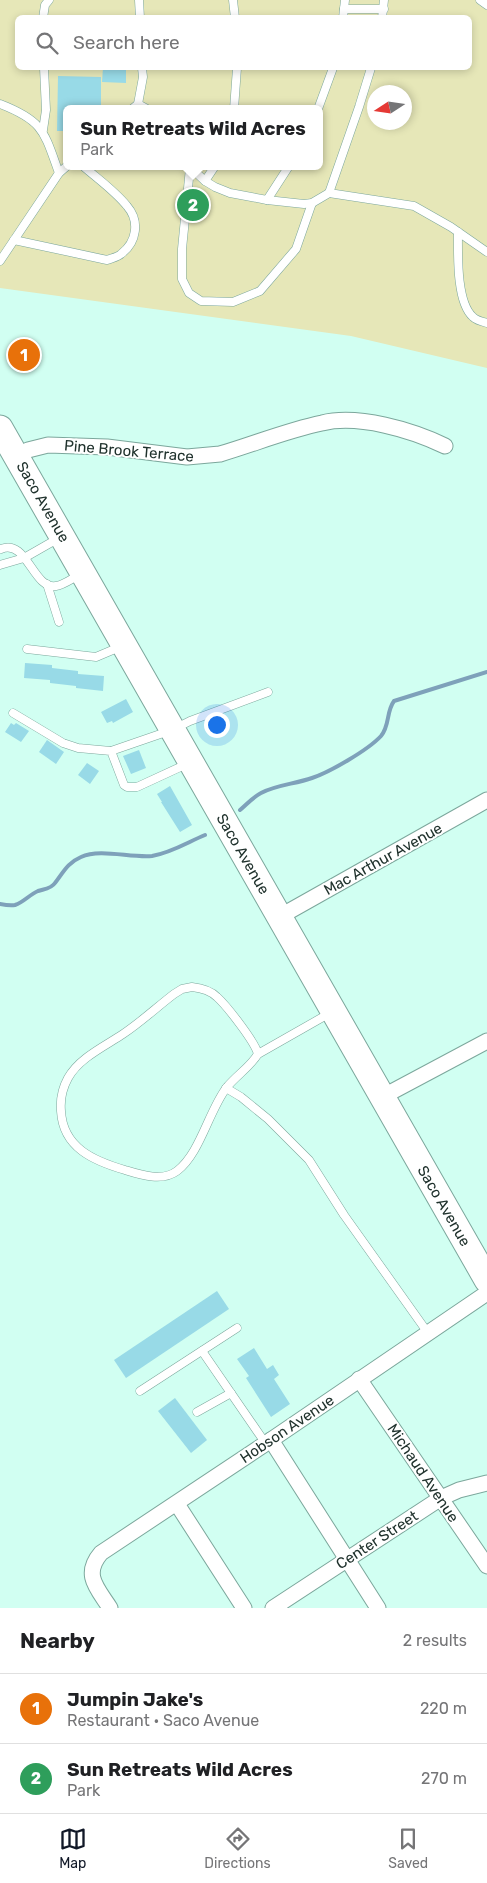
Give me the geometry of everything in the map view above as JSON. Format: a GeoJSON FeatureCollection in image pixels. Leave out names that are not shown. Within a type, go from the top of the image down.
{"type":"FeatureCollection","features":[{"type":"Feature","properties":{"kind":"main road","name":"Saco Avenue"},"geometry":{"type":"LineString","coordinates":[[0,428],[487,1280]]}},
{"type":"Feature","properties":{"kind":"street","name":"Pine Brook Terrace"},"geometry":{"type":"LineString","coordinates":[[16,457],[35,448],[48,445],[107,447],[161,454],[204,456],[220,454],[324,422],[345,420],[401,430],[432,439],[445,446]]}},
{"type":"Feature","properties":{"kind":"street","name":"Mac Arthur Avenue"},"geometry":{"type":"LineString","coordinates":[[279,918],[487,800]]}},
{"type":"Feature","properties":{"kind":"street"},"geometry":{"type":"LineString","coordinates":[[382,1097],[487,1041]]}},
{"type":"Feature","properties":{"kind":"street","name":"Hobson Avenue"},"geometry":{"type":"LineString","coordinates":[[110,1608],[94,1583],[92,1568],[101,1553],[269,1442],[487,1292]]}},
{"type":"Feature","properties":{"kind":"street","name":"Michaud Avenue"},"geometry":{"type":"LineString","coordinates":[[359,1379],[487,1566]]}},
{"type":"Feature","properties":{"kind":"street"},"geometry":{"type":"LineString","coordinates":[[269,1442],[378,1608]]}},
{"type":"Feature","properties":{"kind":"street","name":"Center Street"},"geometry":{"type":"LineString","coordinates":[[273,1608],[441,1498],[459,1490],[487,1483]]}},
{"type":"Feature","properties":{"kind":"street"},"geometry":{"type":"LineString","coordinates":[[177,1504],[244,1608]]}},
{"type":"Feature","properties":{"kind":"lane"},"geometry":{"type":"LineString","coordinates":[[44,15],[49,0]]}},
{"type":"Feature","properties":{"kind":"lane"},"geometry":{"type":"LineString","coordinates":[[234,0],[235,15]]}},
{"type":"Feature","properties":{"kind":"lane"},"geometry":{"type":"LineString","coordinates":[[345,0],[343,13],[383,13],[384,0]]}},
{"type":"Feature","properties":{"kind":"lane"},"geometry":{"type":"LineString","coordinates":[[480,0],[487,5]]}},
{"type":"Feature","properties":{"kind":"lane"},"geometry":{"type":"LineString","coordinates":[[138,1],[140,15]]}},
{"type":"Feature","properties":{"kind":"lane"},"geometry":{"type":"LineString","coordinates":[[43,130],[46,110],[44,70]]}},
{"type":"Feature","properties":{"kind":"lane"},"geometry":{"type":"LineString","coordinates":[[135,105],[143,77],[142,70]]}},
{"type":"Feature","properties":{"kind":"lane"},"geometry":{"type":"LineString","coordinates":[[234,105],[237,70]]}},
{"type":"Feature","properties":{"kind":"lane"},"geometry":{"type":"LineString","coordinates":[[319,105],[331,70]]}},
{"type":"Feature","properties":{"kind":"lane"},"geometry":{"type":"LineString","coordinates":[[329,193],[370,70]]}},
{"type":"Feature","properties":{"kind":"lane"},"geometry":{"type":"LineString","coordinates":[[0,104],[31,119],[43,130],[59,173]]}},
{"type":"Feature","properties":{"kind":"lane"},"geometry":{"type":"LineString","coordinates":[[0,261],[63,170]]}},
{"type":"Feature","properties":{"kind":"lane"},"geometry":{"type":"LineString","coordinates":[[14,240],[107,260],[121,255],[133,242],[136,230],[134,219],[128,207],[87,170]]}},
{"type":"Feature","properties":{"kind":"lane"},"geometry":{"type":"LineString","coordinates":[[190,170],[182,249],[182,280],[188,294],[201,301],[233,302],[260,291],[296,249],[312,203]]}},
{"type":"Feature","properties":{"kind":"lane"},"geometry":{"type":"LineString","coordinates":[[193,170],[205,181],[230,193],[267,200],[304,204],[312,203],[329,193],[414,206],[487,252]]}},
{"type":"Feature","properties":{"kind":"lane"},"geometry":{"type":"LineString","coordinates":[[205,181],[212,170]]}},
{"type":"Feature","properties":{"kind":"lane"},"geometry":{"type":"LineString","coordinates":[[267,200],[286,170]]}},
{"type":"Feature","properties":{"kind":"lane"},"geometry":{"type":"LineString","coordinates":[[458,232],[460,274],[466,307],[473,317],[487,323]]}},
{"type":"Feature","properties":{"kind":"lane"},"geometry":{"type":"LineString","coordinates":[[0,565],[24,558],[63,536]]}},
{"type":"Feature","properties":{"kind":"lane"},"geometry":{"type":"LineString","coordinates":[[1,549],[6,547],[13,548],[24,558],[41,580],[52,585],[82,573]]}},
{"type":"Feature","properties":{"kind":"lane"},"geometry":{"type":"LineString","coordinates":[[52,585],[59,622]]}},
{"type":"Feature","properties":{"kind":"lane"},"geometry":{"type":"LineString","coordinates":[[27,649],[96,657],[124,645]]}},
{"type":"Feature","properties":{"kind":"lane"},"geometry":{"type":"LineString","coordinates":[[13,713],[63,743],[78,748],[111,751],[172,730],[190,721],[268,692]]}},
{"type":"Feature","properties":{"kind":"lane"},"geometry":{"type":"LineString","coordinates":[[111,751],[124,785],[132,788],[190,762]]}},
{"type":"Feature","properties":{"kind":"lane"},"geometry":{"type":"LineString","coordinates":[[258,1054],[257,1049],[247,1035],[216,996],[203,988],[192,987],[182,989],[78,1065],[69,1076],[62,1090],[62,1123],[74,1145],[102,1163],[144,1176],[165,1176],[177,1171],[191,1155],[226,1088],[258,1054],[333,1011]]}},
{"type":"Feature","properties":{"kind":"lane"},"geometry":{"type":"LineString","coordinates":[[226,1088],[241,1097],[268,1119],[309,1160],[344,1216],[428,1333]]}},
{"type":"Feature","properties":{"kind":"lane"},"geometry":{"type":"LineString","coordinates":[[140,1391],[237,1328]]}},
{"type":"Feature","properties":{"kind":"lane"},"geometry":{"type":"LineString","coordinates":[[202,1351],[231,1393],[269,1442]]}},
{"type":"Feature","properties":{"kind":"lane"},"geometry":{"type":"LineString","coordinates":[[197,1412],[231,1393]]}},
{"type":"Feature","properties":{"kind":"green space"},"geometry":{"type":"Polygon","coordinates":[[[0,0],[487,0],[487,368],[351,336],[0,288],[0,0]]]}},
{"type":"Feature","properties":{"kind":"building"},"geometry":{"type":"Polygon","coordinates":[[[103,70],[126,70],[126,83],[102,82],[103,70]]]}},
{"type":"Feature","properties":{"kind":"building"},"geometry":{"type":"Polygon","coordinates":[[[58,76],[101,77],[101,105],[63,105],[63,131],[57,131],[58,76]]]}},
{"type":"Feature","properties":{"kind":"building"},"geometry":{"type":"Polygon","coordinates":[[[25,663],[52,665],[52,668],[78,671],[78,674],[104,676],[103,691],[50,683],[50,680],[24,678],[25,663]]]}},
{"type":"Feature","properties":{"kind":"building"},"geometry":{"type":"Polygon","coordinates":[[[126,699],[133,712],[113,723],[112,721],[107,723],[101,712],[126,699]]]}},
{"type":"Feature","properties":{"kind":"building"},"geometry":{"type":"Polygon","coordinates":[[[11,723],[14,725],[16,723],[29,731],[21,742],[5,732],[11,723]]]}},
{"type":"Feature","properties":{"kind":"building"},"geometry":{"type":"Polygon","coordinates":[[[47,740],[64,752],[56,764],[39,752],[47,740]]]}},
{"type":"Feature","properties":{"kind":"building"},"geometry":{"type":"Polygon","coordinates":[[[139,750],[146,768],[131,774],[123,756],[139,750]]]}},
{"type":"Feature","properties":{"kind":"building"},"geometry":{"type":"Polygon","coordinates":[[[87,763],[99,771],[90,784],[78,775],[87,763]]]}},
{"type":"Feature","properties":{"kind":"building"},"geometry":{"type":"Polygon","coordinates":[[[170,786],[192,825],[180,832],[157,794],[170,786]]]}},
{"type":"Feature","properties":{"kind":"building"},"geometry":{"type":"Polygon","coordinates":[[[217,1291],[229,1309],[126,1378],[114,1360],[217,1291]]]}},
{"type":"Feature","properties":{"kind":"building"},"geometry":{"type":"Polygon","coordinates":[[[254,1348],[267,1369],[273,1365],[279,1375],[274,1379],[290,1404],[271,1417],[246,1378],[249,1376],[237,1359],[254,1348]]]}},
{"type":"Feature","properties":{"kind":"building"},"geometry":{"type":"Polygon","coordinates":[[[175,1398],[207,1440],[191,1453],[158,1411],[175,1398]]]}},
{"type":"Feature","properties":{"kind":"waterway"},"geometry":{"type":"LineString","coordinates":[[240,810],[261,793],[320,775],[367,748],[384,732],[394,701],[487,672]]}},
{"type":"Feature","properties":{"kind":"waterway"},"geometry":{"type":"LineString","coordinates":[[0,904],[15,905],[32,894],[47,889],[55,883],[76,859],[89,854],[159,855],[205,835]]}},
{"type":"Feature","properties":{"kind":"place","name":"Sun Retreats Wild Acres"},"geometry":{"type":"Point","coordinates":[193,205]}},
{"type":"Feature","properties":{"kind":"place","name":"Jumpin Jake's"},"geometry":{"type":"Point","coordinates":[24,355]}}]}
